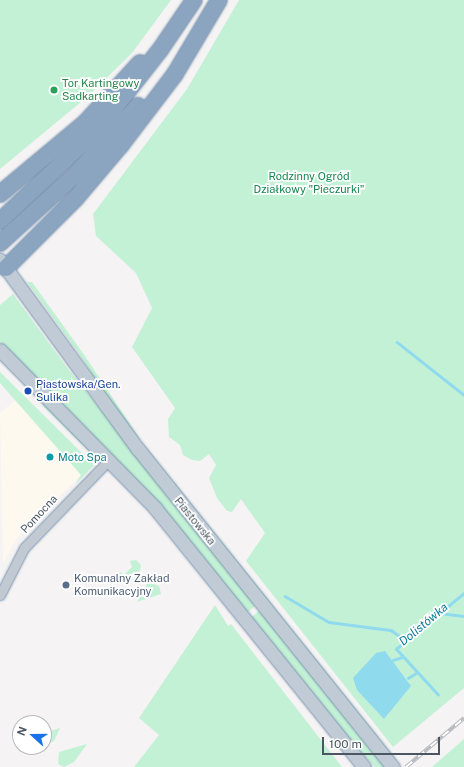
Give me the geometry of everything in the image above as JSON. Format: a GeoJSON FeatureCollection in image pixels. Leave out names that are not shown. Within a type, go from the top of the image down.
{"type":"FeatureCollection","features":[{"type":"Feature","properties":{"kind":"highway"},"geometry":{"type":"LineString","coordinates":[[0,194],[86,122],[150,52],[187,0]]}},
{"type":"Feature","properties":{"kind":"highway"},"geometry":{"type":"LineString","coordinates":[[0,243],[67,162],[129,93],[194,0]]}},
{"type":"Feature","properties":{"kind":"highway"},"geometry":{"type":"LineString","coordinates":[[0,221],[32,203],[74,176],[143,100],[212,0]]}},
{"type":"Feature","properties":{"kind":"highway"},"geometry":{"type":"LineString","coordinates":[[2,268],[76,198],[121,145],[174,74],[219,0]]}},
{"type":"Feature","properties":{"kind":"main road","name":"Piastowska"},"geometry":{"type":"LineString","coordinates":[[2,268],[138,449],[393,767]]}},
{"type":"Feature","properties":{"kind":"main road","name":"Piastowska"},"geometry":{"type":"LineString","coordinates":[[0,350],[109,460],[172,528],[364,767]]}},
{"type":"Feature","properties":{"kind":"street","name":"Pomocna"},"geometry":{"type":"LineString","coordinates":[[0,595],[14,564],[31,539],[109,460]]}},
{"type":"Feature","properties":{"kind":"shaded area"},"geometry":{"type":"Polygon","coordinates":[[[15,400],[81,475],[16,539],[3,564],[0,413],[15,400]]]}},
{"type":"Feature","properties":{"kind":"green space"},"geometry":{"type":"Polygon","coordinates":[[[0,0],[171,0],[132,53],[87,97],[0,169],[0,0]]]}},
{"type":"Feature","properties":{"kind":"green space","name":"Rodzinny Ogród Działkowy \"Pieczurki\""},"geometry":{"type":"Polygon","coordinates":[[[239,0],[464,0],[464,688],[393,747],[246,561],[265,533],[241,499],[232,512],[227,511],[217,498],[209,478],[216,465],[209,454],[200,461],[192,460],[183,455],[180,445],[169,437],[168,419],[175,408],[132,347],[152,308],[136,273],[96,236],[93,214],[187,89],[239,0]]]}},
{"type":"Feature","properties":{"kind":"green space"},"geometry":{"type":"Polygon","coordinates":[[[27,282],[32,282],[85,356],[142,442],[110,404],[82,358],[27,282]]]}},
{"type":"Feature","properties":{"kind":"green space"},"geometry":{"type":"Polygon","coordinates":[[[13,294],[68,369],[257,604],[248,612],[252,617],[261,609],[387,767],[375,767],[339,728],[133,478],[0,342],[0,305],[13,294]]]}},
{"type":"Feature","properties":{"kind":"green space"},"geometry":{"type":"Polygon","coordinates":[[[0,372],[94,465],[75,485],[81,475],[0,383],[0,372]]]}},
{"type":"Feature","properties":{"kind":"green space"},"geometry":{"type":"Polygon","coordinates":[[[42,403],[54,410],[97,459],[43,406],[42,403]]]}},
{"type":"Feature","properties":{"kind":"green space"},"geometry":{"type":"Polygon","coordinates":[[[145,446],[397,760],[397,761],[144,449],[145,446]]]}},
{"type":"Feature","properties":{"kind":"green space"},"geometry":{"type":"Polygon","coordinates":[[[136,560],[141,565],[140,571],[117,578],[120,572],[124,575],[132,567],[130,561],[136,560]]]}},
{"type":"Feature","properties":{"kind":"green space"},"geometry":{"type":"Polygon","coordinates":[[[148,582],[159,586],[161,594],[137,602],[148,582]]]}},
{"type":"Feature","properties":{"kind":"green space"},"geometry":{"type":"Polygon","coordinates":[[[215,605],[228,626],[231,624],[342,767],[134,767],[159,735],[139,718],[215,605]]]}},
{"type":"Feature","properties":{"kind":"green space"},"geometry":{"type":"Polygon","coordinates":[[[60,728],[54,741],[52,742],[52,730],[60,728]]]}},
{"type":"Feature","properties":{"kind":"green space"},"geometry":{"type":"Polygon","coordinates":[[[464,739],[464,767],[432,767],[464,739]]]}},
{"type":"Feature","properties":{"kind":"green space"},"geometry":{"type":"Polygon","coordinates":[[[87,744],[74,762],[64,767],[58,764],[59,752],[87,744]]]}},
{"type":"Feature","properties":{"kind":"water"},"geometry":{"type":"Polygon","coordinates":[[[385,651],[411,686],[384,719],[357,690],[353,678],[376,653],[385,651]]]}},
{"type":"Feature","properties":{"kind":"waterway"},"geometry":{"type":"LineString","coordinates":[[397,342],[464,395]]}},
{"type":"Feature","properties":{"kind":"waterway","name":"Dolistówka"},"geometry":{"type":"LineString","coordinates":[[438,695],[396,649],[464,593]]}},
{"type":"Feature","properties":{"kind":"waterway"},"geometry":{"type":"LineString","coordinates":[[285,596],[329,622],[391,630],[404,639]]}},
{"type":"Feature","properties":{"kind":"waterway"},"geometry":{"type":"LineString","coordinates":[[439,613],[464,616]]}},
{"type":"Feature","properties":{"kind":"waterway"},"geometry":{"type":"LineString","coordinates":[[393,660],[402,657]]}},
{"type":"Feature","properties":{"kind":"waterway"},"geometry":{"type":"LineString","coordinates":[[408,678],[416,673]]}},
{"type":"Feature","properties":{"kind":"railway"},"geometry":{"type":"LineString","coordinates":[[406,767],[464,718]]}},
{"type":"Feature","properties":{"kind":"place","name":"Tor Kartingowy Sadkarting"},"geometry":{"type":"Point","coordinates":[54,90]}},
{"type":"Feature","properties":{"kind":"place","name":"Piastowska/Gen. Sulika"},"geometry":{"type":"Point","coordinates":[28,391]}},
{"type":"Feature","properties":{"kind":"place","name":"Moto Spa"},"geometry":{"type":"Point","coordinates":[50,457]}},
{"type":"Feature","properties":{"kind":"place","name":"Komunalny Zakład Komunikacyjny"},"geometry":{"type":"Point","coordinates":[66,585]}}]}
